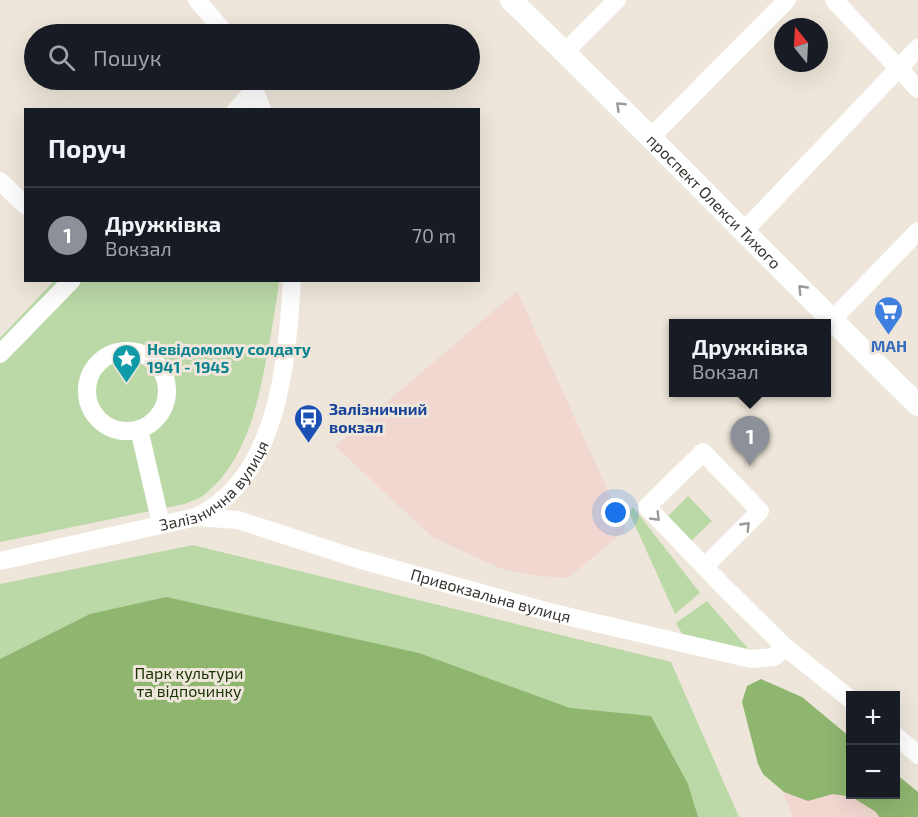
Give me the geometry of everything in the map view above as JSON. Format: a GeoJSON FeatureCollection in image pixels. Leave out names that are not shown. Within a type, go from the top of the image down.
{"type":"FeatureCollection","features":[{"type":"Feature","properties":{"kind":"main road","name":"проспект Олекси Тихого"},"geometry":{"type":"LineString","coordinates":[[511,0],[745,230],[918,405]]}},
{"type":"Feature","properties":{"kind":"street"},"geometry":{"type":"LineString","coordinates":[[197,0],[217,24]]}},
{"type":"Feature","properties":{"kind":"street"},"geometry":{"type":"LineString","coordinates":[[565,52],[616,0]]}},
{"type":"Feature","properties":{"kind":"street"},"geometry":{"type":"LineString","coordinates":[[651,137],[787,0]]}},
{"type":"Feature","properties":{"kind":"street"},"geometry":{"type":"LineString","coordinates":[[834,0],[918,89]]}},
{"type":"Feature","properties":{"kind":"street"},"geometry":{"type":"LineString","coordinates":[[745,230],[918,48]]}},
{"type":"Feature","properties":{"kind":"street"},"geometry":{"type":"LineString","coordinates":[[237,108],[249,90]]}},
{"type":"Feature","properties":{"kind":"street"},"geometry":{"type":"LineString","coordinates":[[255,90],[261,108]]}},
{"type":"Feature","properties":{"kind":"street"},"geometry":{"type":"LineString","coordinates":[[0,181],[24,204]]}},
{"type":"Feature","properties":{"kind":"street"},"geometry":{"type":"LineString","coordinates":[[832,320],[918,231]]}},
{"type":"Feature","properties":{"kind":"street"},"geometry":{"type":"LineString","coordinates":[[0,354],[70,282]]}},
{"type":"Feature","properties":{"kind":"street","name":"Залізнична вулиця"},"geometry":{"type":"LineString","coordinates":[[0,561],[196,517],[210,510],[230,494],[254,460],[273,414],[282,379],[292,282]]}},
{"type":"Feature","properties":{"kind":"street"},"geometry":{"type":"LineString","coordinates":[[130,351],[143,354],[163,373],[167,386],[166,400],[161,412],[152,423],[140,429],[127,431],[114,429],[94,414],[88,402],[89,377],[105,357],[117,352],[130,351]]}},
{"type":"Feature","properties":{"kind":"street"},"geometry":{"type":"LineString","coordinates":[[140,429],[161,525]]}},
{"type":"Feature","properties":{"kind":"street"},"geometry":{"type":"LineString","coordinates":[[704,567],[760,511],[703,452],[647,507],[704,567],[785,647],[846,696]]}},
{"type":"Feature","properties":{"kind":"street","name":"Привокзальна вулиця"},"geometry":{"type":"LineString","coordinates":[[196,517],[238,520],[358,559],[549,612],[694,647],[751,659],[774,657],[785,647]]}},
{"type":"Feature","properties":{"kind":"street"},"geometry":{"type":"LineString","coordinates":[[900,739],[918,754]]}},
{"type":"Feature","properties":{"kind":"shaded area"},"geometry":{"type":"Polygon","coordinates":[[[517,291],[626,530],[568,578],[539,576],[502,569],[432,537],[335,446],[517,291]]]}},
{"type":"Feature","properties":{"kind":"shaded area"},"geometry":{"type":"Polygon","coordinates":[[[749,712],[846,791],[846,799],[900,798],[918,817],[793,817],[749,712]]]}},
{"type":"Feature","properties":{"kind":"green space"},"geometry":{"type":"Polygon","coordinates":[[[53,282],[279,282],[266,360],[251,423],[233,462],[205,494],[184,504],[0,542],[0,338],[53,282]]]}},
{"type":"Feature","properties":{"kind":"green space"},"geometry":{"type":"Polygon","coordinates":[[[688,496],[712,521],[691,541],[667,517],[688,496]]]}},
{"type":"Feature","properties":{"kind":"green space"},"geometry":{"type":"Polygon","coordinates":[[[633,507],[700,593],[675,614],[629,512],[633,507]]]}},
{"type":"Feature","properties":{"kind":"green space","name":"Парк культури та відпочинку"},"geometry":{"type":"Polygon","coordinates":[[[193,545],[671,662],[739,817],[0,817],[0,584],[193,545]]]}},
{"type":"Feature","properties":{"kind":"green space","name":"Парк культури та відпочинку"},"geometry":{"type":"Polygon","coordinates":[[[166,597],[419,653],[570,708],[651,716],[688,784],[698,817],[0,817],[0,659],[90,614],[166,597]]]}},
{"type":"Feature","properties":{"kind":"green space"},"geometry":{"type":"Polygon","coordinates":[[[707,601],[750,651],[685,639],[676,623],[707,601]]]}},
{"type":"Feature","properties":{"kind":"green space"},"geometry":{"type":"Polygon","coordinates":[[[761,679],[802,697],[846,734],[846,796],[833,794],[808,801],[784,792],[763,774],[758,764],[742,702],[747,686],[761,679]]]}},
{"type":"Feature","properties":{"kind":"green space"},"geometry":{"type":"Polygon","coordinates":[[[900,777],[918,792],[918,817],[879,817],[876,812],[855,799],[900,799],[900,777]]]}},
{"type":"Feature","properties":{"kind":"place","name":"МАН"},"geometry":{"type":"Point","coordinates":[889,336]}},
{"type":"Feature","properties":{"kind":"place","name":"Невідомому солдату 1941 - 1945"},"geometry":{"type":"Point","coordinates":[126,384]}},
{"type":"Feature","properties":{"kind":"place","name":"Залізничний вокзал"},"geometry":{"type":"Point","coordinates":[308,444]}},
{"type":"Feature","properties":{"kind":"place","name":"Дружківка"},"geometry":{"type":"Point","coordinates":[750,466]}}]}
